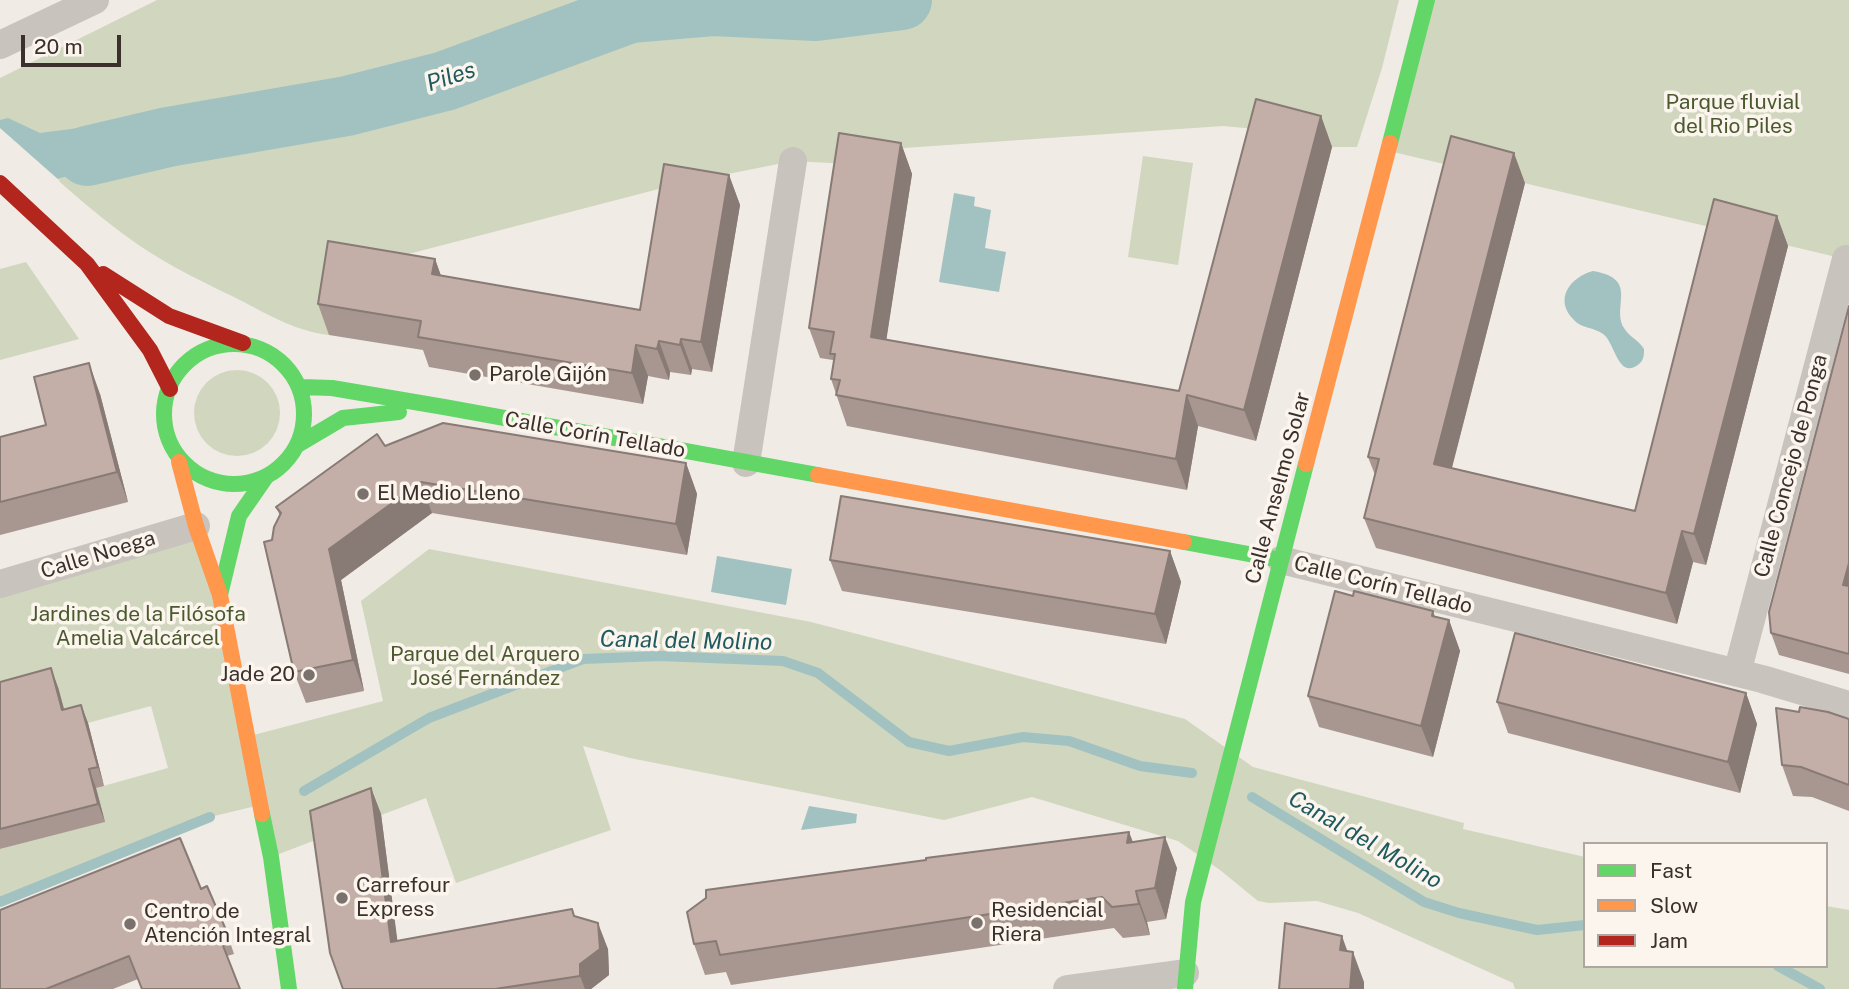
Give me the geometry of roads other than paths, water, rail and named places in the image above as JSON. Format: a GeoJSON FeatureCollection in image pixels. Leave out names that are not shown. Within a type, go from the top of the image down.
{"type":"FeatureCollection","features":[{"type":"Feature","properties":{"kind":"street"},"geometry":{"type":"LineString","coordinates":[[0,46],[96,0]]}},
{"type":"Feature","properties":{"kind":"street","name":"Calle Anselmo Solar"},"geometry":{"type":"LineString","coordinates":[[1185,981],[1194,902],[1214,815],[1427,0]]}},
{"type":"Feature","properties":{"kind":"street"},"geometry":{"type":"LineString","coordinates":[[746,463],[793,161]]}},
{"type":"Feature","properties":{"kind":"street"},"geometry":{"type":"LineString","coordinates":[[0,183],[87,264],[150,350],[170,389]]}},
{"type":"Feature","properties":{"kind":"street","name":"Calle Concejo de Ponga"},"geometry":{"type":"LineString","coordinates":[[1737,673],[1846,260]]}},
{"type":"Feature","properties":{"kind":"street"},"geometry":{"type":"LineString","coordinates":[[87,264],[169,316],[269,351],[288,366],[301,387],[306,420],[299,444],[286,463],[266,477],[239,516],[220,595]]}},
{"type":"Feature","properties":{"kind":"street"},"geometry":{"type":"LineString","coordinates":[[246,344],[211,347],[190,360],[170,389],[162,412],[166,438],[178,462],[196,526],[220,595],[271,857],[289,989]]}},
{"type":"Feature","properties":{"kind":"street","name":"Calle Corín Tellado"},"geometry":{"type":"LineString","coordinates":[[301,387],[332,388],[444,407],[1281,560],[1737,673],[1849,705]]}},
{"type":"Feature","properties":{"kind":"street","name":"Calle Corín Tellado"},"geometry":{"type":"LineString","coordinates":[[299,444],[343,418],[444,407]]}},
{"type":"Feature","properties":{"kind":"street"},"geometry":{"type":"LineString","coordinates":[[178,462],[208,479],[228,485],[266,477]]}},
{"type":"Feature","properties":{"kind":"street","name":"Calle Noega"},"geometry":{"type":"LineString","coordinates":[[0,584],[196,526]]}},
{"type":"Feature","properties":{"kind":"street"},"geometry":{"type":"LineString","coordinates":[[1067,989],[1185,981]]}},
{"type":"Feature","properties":{"kind":"water"},"geometry":{"type":"Polygon","coordinates":[[[8,118],[40,133],[86,127],[168,137],[98,168],[0,194],[0,120],[8,118]]]}},
{"type":"Feature","properties":{"kind":"water"},"geometry":{"type":"Polygon","coordinates":[[[954,193],[975,197],[974,206],[991,210],[985,248],[1006,252],[999,292],[939,282],[954,193]]]}},
{"type":"Feature","properties":{"kind":"water"},"geometry":{"type":"Polygon","coordinates":[[[1593,271],[1616,280],[1620,287],[1620,311],[1624,328],[1644,349],[1642,361],[1632,368],[1626,368],[1622,364],[1603,334],[1577,323],[1565,305],[1567,290],[1571,284],[1577,278],[1593,271]]]}},
{"type":"Feature","properties":{"kind":"water"},"geometry":{"type":"Polygon","coordinates":[[[717,556],[792,569],[786,605],[711,592],[717,556]]]}},
{"type":"Feature","properties":{"kind":"water"},"geometry":{"type":"Polygon","coordinates":[[[809,806],[857,814],[856,823],[801,830],[809,806]]]}},
{"type":"Feature","properties":{"kind":"waterway","name":"Piles"},"geometry":{"type":"LineString","coordinates":[[87,156],[168,137],[347,106],[445,81],[630,13],[713,6],[816,11],[902,0]]}},
{"type":"Feature","properties":{"kind":"waterway","name":"Canal del Molino"},"geometry":{"type":"LineString","coordinates":[[304,791],[429,718],[583,659],[660,656],[783,661],[818,673],[909,742],[949,751],[1023,737],[1069,741],[1140,766],[1192,773]]}},
{"type":"Feature","properties":{"kind":"waterway","name":"Canal del Molino"},"geometry":{"type":"LineString","coordinates":[[1252,797],[1424,902],[1459,913],[1537,930],[1583,925]]}},
{"type":"Feature","properties":{"kind":"waterway","name":"Canal del Molino"},"geometry":{"type":"LineString","coordinates":[[0,902],[210,817]]}},
{"type":"Feature","properties":{"kind":"waterway","name":"Canal del Molino"},"geometry":{"type":"LineString","coordinates":[[1782,968],[1820,989]]}},
{"type":"Feature","properties":{"kind":"place","name":"Parole Gijón"},"geometry":{"type":"Point","coordinates":[475,375]}},
{"type":"Feature","properties":{"kind":"place","name":"El Medio Lleno"},"geometry":{"type":"Point","coordinates":[363,494]}},
{"type":"Feature","properties":{"kind":"place","name":"Jade 20"},"geometry":{"type":"Point","coordinates":[309,675]}},
{"type":"Feature","properties":{"kind":"place","name":"Carrefour Express"},"geometry":{"type":"Point","coordinates":[342,898]}},
{"type":"Feature","properties":{"kind":"place","name":"Residencial Riera"},"geometry":{"type":"Point","coordinates":[977,923]}},
{"type":"Feature","properties":{"kind":"place","name":"Centro de Atención Integral"},"geometry":{"type":"Point","coordinates":[130,924]}},
{"type":"Feature","properties":{"kind":"park label","name":"Parque fluvial del Rio Piles"},"geometry":{"type":"Point","coordinates":[1733,115]}},
{"type":"Feature","properties":{"kind":"park label","name":"Jardines de la Filósofa Amelia Valcárcel"},"geometry":{"type":"Point","coordinates":[138,627]}},
{"type":"Feature","properties":{"kind":"park label","name":"Parque del Arquero José Fernández"},"geometry":{"type":"Point","coordinates":[485,667]}}]}
